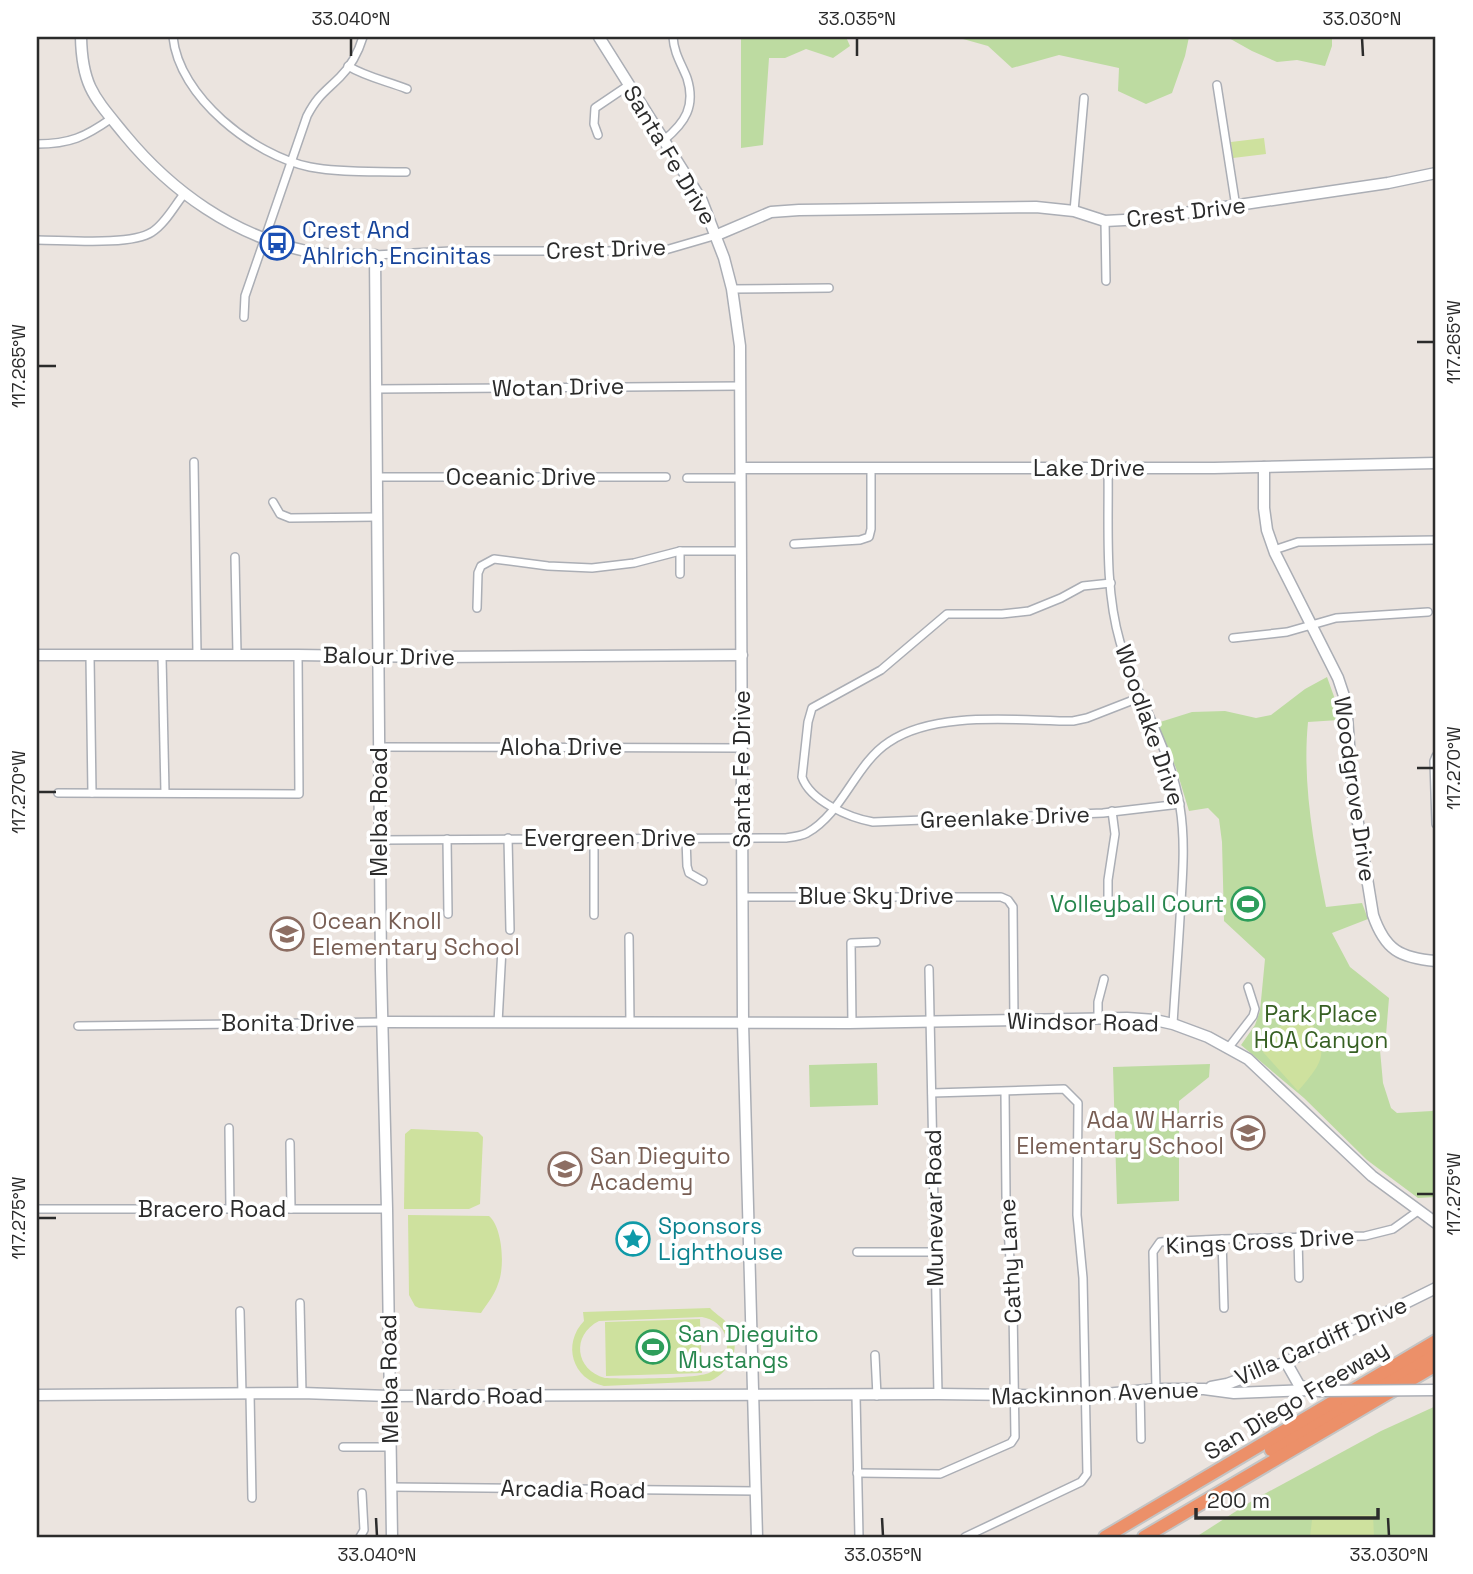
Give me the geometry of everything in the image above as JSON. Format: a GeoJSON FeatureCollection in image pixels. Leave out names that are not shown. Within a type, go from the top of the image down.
{"type":"FeatureCollection","features":[{"type":"Feature","properties":{"kind":"highway","name":"San Diego Freeway"},"geometry":{"type":"LineString","coordinates":[[1105,1537],[1436,1341]]}},
{"type":"Feature","properties":{"kind":"highway"},"geometry":{"type":"LineString","coordinates":[[1121,1537],[1436,1352]]}},
{"type":"Feature","properties":{"kind":"highway"},"geometry":{"type":"LineString","coordinates":[[1144,1537],[1436,1365]]}},
{"type":"Feature","properties":{"kind":"highway","name":"San Diego Freeway"},"geometry":{"type":"LineString","coordinates":[[1154,1537],[1436,1374]]}},
{"type":"Feature","properties":{"kind":"street","name":"Crest Drive"},"geometry":{"type":"LineString","coordinates":[[81,37],[84,74],[92,93],[163,177],[225,220],[264,239],[333,255],[447,251],[662,251],[717,234],[771,212],[1035,207],[1074,211],[1105,220],[1143,219],[1388,183],[1436,173]]}},
{"type":"Feature","properties":{"kind":"street"},"geometry":{"type":"LineString","coordinates":[[173,37],[183,72],[204,102],[241,135],[290,161],[327,170],[406,172]]}},
{"type":"Feature","properties":{"kind":"street"},"geometry":{"type":"LineString","coordinates":[[244,317],[245,296],[307,116],[316,98],[340,77],[348,66],[363,37]]}},
{"type":"Feature","properties":{"kind":"street","name":"Santa Fe Drive"},"geometry":{"type":"LineString","coordinates":[[599,37],[702,201],[717,234],[732,289],[740,346],[743,1023],[757,1537]]}},
{"type":"Feature","properties":{"kind":"street"},"geometry":{"type":"LineString","coordinates":[[664,140],[683,123],[689,109],[689,89],[674,50],[673,37]]}},
{"type":"Feature","properties":{"kind":"street"},"geometry":{"type":"LineString","coordinates":[[348,66],[364,75],[377,77],[407,89]]}},
{"type":"Feature","properties":{"kind":"street"},"geometry":{"type":"LineString","coordinates":[[598,135],[594,124],[595,108],[629,85]]}},
{"type":"Feature","properties":{"kind":"street"},"geometry":{"type":"LineString","coordinates":[[1217,85],[1236,206]]}},
{"type":"Feature","properties":{"kind":"street"},"geometry":{"type":"LineString","coordinates":[[1074,211],[1084,98]]}},
{"type":"Feature","properties":{"kind":"street"},"geometry":{"type":"LineString","coordinates":[[37,144],[60,144],[80,138],[111,118]]}},
{"type":"Feature","properties":{"kind":"street"},"geometry":{"type":"LineString","coordinates":[[37,240],[118,242],[142,237],[155,231],[184,194]]}},
{"type":"Feature","properties":{"kind":"street"},"geometry":{"type":"LineString","coordinates":[[1105,220],[1106,281]]}},
{"type":"Feature","properties":{"kind":"street","name":"Melba Road"},"geometry":{"type":"LineString","coordinates":[[375,255],[377,657],[392,1537]]}},
{"type":"Feature","properties":{"kind":"street"},"geometry":{"type":"LineString","coordinates":[[732,289],[829,288]]}},
{"type":"Feature","properties":{"kind":"street","name":"Wotan Drive"},"geometry":{"type":"LineString","coordinates":[[376,389],[740,386]]}},
{"type":"Feature","properties":{"kind":"street"},"geometry":{"type":"LineString","coordinates":[[194,462],[197,654]]}},
{"type":"Feature","properties":{"kind":"street","name":"Lake Drive"},"geometry":{"type":"LineString","coordinates":[[741,473],[871,468],[1264,467],[1436,463]]}},
{"type":"Feature","properties":{"kind":"street","name":"Woodgrove Drive"},"geometry":{"type":"LineString","coordinates":[[1264,467],[1266,530],[1338,678],[1346,702],[1352,786],[1376,924],[1385,942],[1399,953],[1417,960],[1436,961]]}},
{"type":"Feature","properties":{"kind":"street"},"geometry":{"type":"LineString","coordinates":[[794,544],[860,540],[869,537],[872,529],[871,468]]}},
{"type":"Feature","properties":{"kind":"street","name":"Woodlake Drive"},"geometry":{"type":"LineString","coordinates":[[1108,468],[1111,583],[1121,643],[1170,769],[1180,804],[1184,859],[1173,1024]]}},
{"type":"Feature","properties":{"kind":"street"},"geometry":{"type":"LineString","coordinates":[[687,478],[741,473]]}},
{"type":"Feature","properties":{"kind":"street","name":"Oceanic Drive"},"geometry":{"type":"LineString","coordinates":[[377,477],[666,477]]}},
{"type":"Feature","properties":{"kind":"street"},"geometry":{"type":"LineString","coordinates":[[273,502],[280,514],[290,517],[377,517]]}},
{"type":"Feature","properties":{"kind":"street"},"geometry":{"type":"LineString","coordinates":[[1275,550],[1298,542],[1436,541]]}},
{"type":"Feature","properties":{"kind":"street"},"geometry":{"type":"LineString","coordinates":[[680,551],[680,575]]}},
{"type":"Feature","properties":{"kind":"street"},"geometry":{"type":"LineString","coordinates":[[477,608],[478,573],[481,566],[489,560],[593,568],[634,563],[680,551],[741,551]]}},
{"type":"Feature","properties":{"kind":"street"},"geometry":{"type":"LineString","coordinates":[[234,557],[237,654]]}},
{"type":"Feature","properties":{"kind":"street","name":"Greenlake Drive"},"geometry":{"type":"LineString","coordinates":[[1111,583],[1083,586],[1029,611],[947,614],[881,670],[817,704],[810,711],[802,776],[807,788],[833,808],[854,818],[873,822],[1112,811],[1180,804]]}},
{"type":"Feature","properties":{"kind":"street"},"geometry":{"type":"LineString","coordinates":[[1233,638],[1287,632],[1336,618],[1428,612]]}},
{"type":"Feature","properties":{"kind":"street","name":"Balour Drive"},"geometry":{"type":"LineString","coordinates":[[37,655],[741,655]]}},
{"type":"Feature","properties":{"kind":"street"},"geometry":{"type":"LineString","coordinates":[[58,793],[299,794],[298,655]]}},
{"type":"Feature","properties":{"kind":"street"},"geometry":{"type":"LineString","coordinates":[[90,657],[92,793]]}},
{"type":"Feature","properties":{"kind":"street"},"geometry":{"type":"LineString","coordinates":[[162,657],[164,792]]}},
{"type":"Feature","properties":{"kind":"street","name":"Evergreen Drive"},"geometry":{"type":"LineString","coordinates":[[380,840],[786,838],[805,834],[819,824],[875,752],[891,740],[918,728],[958,720],[1073,721],[1141,697]]}},
{"type":"Feature","properties":{"kind":"street","name":"Aloha Drive"},"geometry":{"type":"LineString","coordinates":[[379,747],[742,748]]}},
{"type":"Feature","properties":{"kind":"street"},"geometry":{"type":"LineString","coordinates":[[1435,758],[1436,824]]}},
{"type":"Feature","properties":{"kind":"street"},"geometry":{"type":"LineString","coordinates":[[1108,910],[1108,880],[1115,834],[1112,811]]}},
{"type":"Feature","properties":{"kind":"street"},"geometry":{"type":"LineString","coordinates":[[509,838],[510,930]]}},
{"type":"Feature","properties":{"kind":"street"},"geometry":{"type":"LineString","coordinates":[[447,839],[448,914]]}},
{"type":"Feature","properties":{"kind":"street"},"geometry":{"type":"LineString","coordinates":[[594,839],[594,915]]}},
{"type":"Feature","properties":{"kind":"street"},"geometry":{"type":"LineString","coordinates":[[686,839],[689,873],[703,881]]}},
{"type":"Feature","properties":{"kind":"street","name":"Blue Sky Drive"},"geometry":{"type":"LineString","coordinates":[[742,897],[996,895],[1008,900],[1013,907],[1014,1020]]}},
{"type":"Feature","properties":{"kind":"street"},"geometry":{"type":"LineString","coordinates":[[629,937],[630,1023]]}},
{"type":"Feature","properties":{"kind":"street"},"geometry":{"type":"LineString","coordinates":[[852,1023],[851,943],[876,942]]}},
{"type":"Feature","properties":{"kind":"street"},"geometry":{"type":"LineString","coordinates":[[498,1023],[502,948]]}},
{"type":"Feature","properties":{"kind":"street","name":"Munevar Road"},"geometry":{"type":"LineString","coordinates":[[929,970],[938,1394]]}},
{"type":"Feature","properties":{"kind":"street"},"geometry":{"type":"LineString","coordinates":[[1098,1018],[1098,1002],[1104,979]]}},
{"type":"Feature","properties":{"kind":"street"},"geometry":{"type":"LineString","coordinates":[[1229,1047],[1254,1016],[1255,1009],[1248,987]]}},
{"type":"Feature","properties":{"kind":"street","name":"Windsor Road"},"geometry":{"type":"LineString","coordinates":[[743,1023],[1098,1018],[1144,1019],[1173,1024],[1229,1047],[1269,1077],[1372,1176],[1436,1223]]}},
{"type":"Feature","properties":{"kind":"street","name":"Bonita Drive"},"geometry":{"type":"LineString","coordinates":[[78,1026],[383,1022],[743,1023]]}},
{"type":"Feature","properties":{"kind":"street"},"geometry":{"type":"LineString","coordinates":[[932,1093],[1064,1089],[1078,1103],[1077,1214],[1083,1278],[1087,1469],[1081,1482],[965,1537]]}},
{"type":"Feature","properties":{"kind":"street","name":"Cathy Lane"},"geometry":{"type":"LineString","coordinates":[[857,1473],[940,1474],[1011,1443],[1015,1437],[1005,1092]]}},
{"type":"Feature","properties":{"kind":"street"},"geometry":{"type":"LineString","coordinates":[[229,1128],[230,1209]]}},
{"type":"Feature","properties":{"kind":"street"},"geometry":{"type":"LineString","coordinates":[[290,1143],[291,1209]]}},
{"type":"Feature","properties":{"kind":"street","name":"Bracero Road"},"geometry":{"type":"LineString","coordinates":[[37,1209],[387,1209]]}},
{"type":"Feature","properties":{"kind":"street","name":"Kings Cross Drive"},"geometry":{"type":"LineString","coordinates":[[1156,1390],[1154,1248],[1160,1242],[1378,1234],[1393,1228],[1418,1210]]}},
{"type":"Feature","properties":{"kind":"street"},"geometry":{"type":"LineString","coordinates":[[1298,1237],[1299,1278]]}},
{"type":"Feature","properties":{"kind":"street"},"geometry":{"type":"LineString","coordinates":[[1222,1239],[1224,1308]]}},
{"type":"Feature","properties":{"kind":"street"},"geometry":{"type":"LineString","coordinates":[[857,1252],[934,1252]]}},
{"type":"Feature","properties":{"kind":"street","name":"Villa Cardiff Drive"},"geometry":{"type":"LineString","coordinates":[[1204,1389],[1227,1384],[1286,1362],[1436,1288]]}},
{"type":"Feature","properties":{"kind":"street"},"geometry":{"type":"LineString","coordinates":[[300,1303],[302,1393]]}},
{"type":"Feature","properties":{"kind":"street"},"geometry":{"type":"LineString","coordinates":[[240,1311],[252,1498]]}},
{"type":"Feature","properties":{"kind":"street"},"geometry":{"type":"LineString","coordinates":[[875,1355],[877,1395]]}},
{"type":"Feature","properties":{"kind":"street"},"geometry":{"type":"LineString","coordinates":[[1286,1362],[1299,1385],[1315,1391]]}},
{"type":"Feature","properties":{"kind":"street","name":"Mackinnon Avenue"},"geometry":{"type":"LineString","coordinates":[[754,1395],[1086,1396],[1140,1390],[1204,1389],[1234,1393],[1436,1390]]}},
{"type":"Feature","properties":{"kind":"street"},"geometry":{"type":"LineString","coordinates":[[1140,1390],[1141,1439]]}},
{"type":"Feature","properties":{"kind":"street","name":"Nardo Road"},"geometry":{"type":"LineString","coordinates":[[37,1395],[754,1395]]}},
{"type":"Feature","properties":{"kind":"street"},"geometry":{"type":"LineString","coordinates":[[856,1396],[859,1537]]}},
{"type":"Feature","properties":{"kind":"street"},"geometry":{"type":"LineString","coordinates":[[343,1447],[390,1447]]}},
{"type":"Feature","properties":{"kind":"street","name":"Arcadia Road"},"geometry":{"type":"LineString","coordinates":[[391,1487],[756,1491]]}},
{"type":"Feature","properties":{"kind":"street"},"geometry":{"type":"LineString","coordinates":[[360,1537],[364,1530],[362,1493]]}},
{"type":"Feature","properties":{"kind":"green space"},"geometry":{"type":"Polygon","coordinates":[[[741,37],[846,37],[850,46],[833,58],[806,49],[785,58],[769,58],[763,145],[741,148],[741,37]]]}},
{"type":"Feature","properties":{"kind":"green space"},"geometry":{"type":"Polygon","coordinates":[[[956,37],[1189,37],[1172,93],[1146,104],[1118,91],[1119,68],[1059,55],[1012,68],[988,46],[956,37]]]}},
{"type":"Feature","properties":{"kind":"green space"},"geometry":{"type":"Polygon","coordinates":[[[1227,37],[1332,37],[1332,46],[1325,66],[1297,60],[1277,62],[1227,37]]]}},
{"type":"Feature","properties":{"kind":"green space"},"geometry":{"type":"Polygon","coordinates":[[[1264,138],[1266,154],[1233,158],[1231,142],[1264,138]]]}},
{"type":"Feature","properties":{"kind":"green space","name":"Park Place HOA Canyon"},"geometry":{"type":"Polygon","coordinates":[[[1327,677],[1339,720],[1308,722],[1307,745],[1310,815],[1326,907],[1362,903],[1368,919],[1332,933],[1350,967],[1389,998],[1386,1035],[1380,1050],[1383,1083],[1391,1108],[1397,1113],[1436,1109],[1436,1197],[1418,1198],[1367,1160],[1304,1098],[1241,1045],[1255,1025],[1260,1011],[1265,959],[1224,921],[1219,819],[1208,808],[1189,811],[1176,768],[1157,723],[1192,712],[1225,711],[1256,718],[1271,715],[1305,689],[1327,677]]]}},
{"type":"Feature","properties":{"kind":"green space"},"geometry":{"type":"Polygon","coordinates":[[[1307,1012],[1318,1036],[1321,1053],[1315,1070],[1298,1091],[1263,1052],[1266,1034],[1307,1012]]]}},
{"type":"Feature","properties":{"kind":"green space"},"geometry":{"type":"Polygon","coordinates":[[[877,1063],[878,1105],[810,1107],[809,1065],[877,1063]]]}},
{"type":"Feature","properties":{"kind":"green space"},"geometry":{"type":"Polygon","coordinates":[[[1210,1064],[1209,1077],[1179,1101],[1179,1201],[1117,1204],[1113,1067],[1210,1064]]]}},
{"type":"Feature","properties":{"kind":"green space"},"geometry":{"type":"Polygon","coordinates":[[[411,1129],[478,1132],[483,1137],[480,1204],[469,1209],[404,1209],[405,1134],[411,1129]]]}},
{"type":"Feature","properties":{"kind":"green space"},"geometry":{"type":"Polygon","coordinates":[[[408,1215],[489,1216],[494,1222],[500,1239],[502,1268],[497,1288],[481,1313],[415,1306],[409,1295],[408,1215]]]}},
{"type":"Feature","properties":{"kind":"green space"},"geometry":{"type":"Polygon","coordinates":[[[710,1308],[732,1331],[735,1348],[733,1356],[725,1371],[710,1381],[604,1386],[584,1376],[574,1360],[573,1340],[584,1321],[583,1312],[710,1308]],[[702,1317],[599,1321],[584,1335],[580,1352],[587,1368],[605,1378],[675,1377],[709,1373],[722,1363],[727,1342],[720,1326],[702,1317]]]}},
{"type":"Feature","properties":{"kind":"green space","name":"San Dieguito Mustangs"},"geometry":{"type":"Polygon","coordinates":[[[700,1319],[702,1373],[606,1376],[605,1322],[700,1319]]]}},
{"type":"Feature","properties":{"kind":"green space"},"geometry":{"type":"Polygon","coordinates":[[[1436,1406],[1436,1537],[1196,1537],[1255,1499],[1381,1431],[1436,1406]]]}},
{"type":"Feature","properties":{"kind":"green space"},"geometry":{"type":"Polygon","coordinates":[[[1373,1515],[1374,1537],[1310,1537],[1312,1520],[1321,1516],[1373,1515]]]}},
{"type":"Feature","properties":{"kind":"place","name":"Crest And Ahlrich, Encinitas"},"geometry":{"type":"Point","coordinates":[277,243]}},
{"type":"Feature","properties":{"kind":"place","name":"Volleyball Court"},"geometry":{"type":"Point","coordinates":[1248,904]}},
{"type":"Feature","properties":{"kind":"place","name":"Ocean Knoll Elementary School"},"geometry":{"type":"Point","coordinates":[287,934]}},
{"type":"Feature","properties":{"kind":"place","name":"Ada W Harris Elementary School"},"geometry":{"type":"Point","coordinates":[1248,1133]}},
{"type":"Feature","properties":{"kind":"place","name":"San Dieguito Academy"},"geometry":{"type":"Point","coordinates":[565,1169]}},
{"type":"Feature","properties":{"kind":"place","name":"Sponsors Lighthouse"},"geometry":{"type":"Point","coordinates":[633,1239]}},
{"type":"Feature","properties":{"kind":"place","name":"San Dieguito Mustangs"},"geometry":{"type":"Point","coordinates":[653,1347]}}]}
